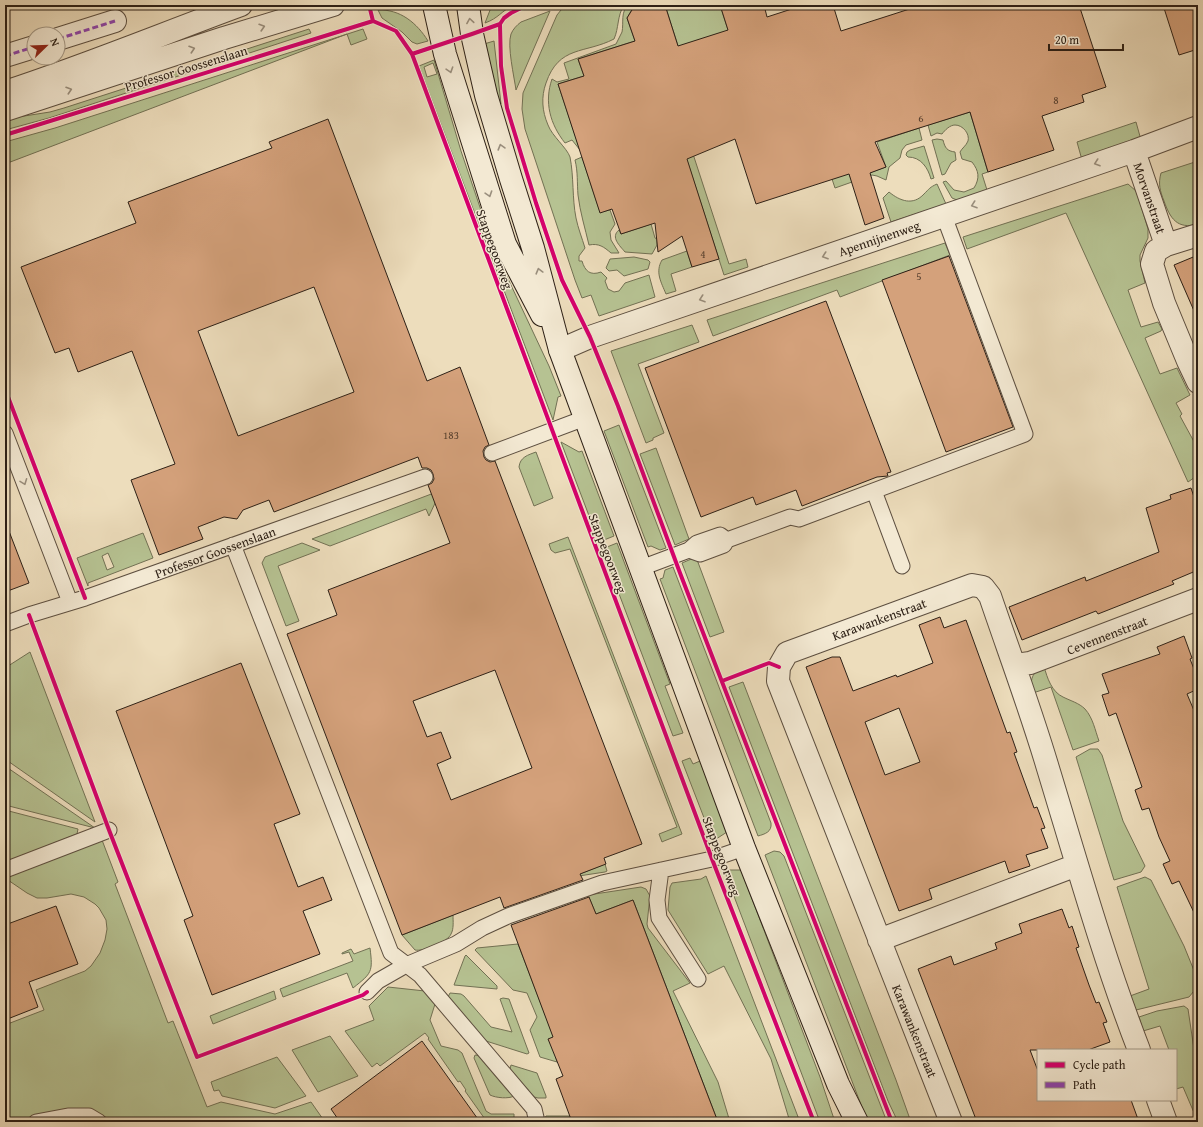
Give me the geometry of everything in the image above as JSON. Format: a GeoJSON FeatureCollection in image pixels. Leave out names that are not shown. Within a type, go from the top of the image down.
{"type":"FeatureCollection","features":[{"type":"Feature","properties":{"kind":"street"},"geometry":{"type":"LineString","coordinates":[[5,92],[100,59],[241,5]]}},
{"type":"Feature","properties":{"kind":"street","name":"Professor Goossenslaan"},"geometry":{"type":"LineString","coordinates":[[5,110],[333,5]]}},
{"type":"Feature","properties":{"kind":"street","name":"Stappegoorweg"},"geometry":{"type":"LineString","coordinates":[[434,5],[445,54],[505,244],[560,350]]}},
{"type":"Feature","properties":{"kind":"street","name":"Stappegoorweg"},"geometry":{"type":"LineString","coordinates":[[468,5],[472,34],[486,95],[533,248],[560,350],[744,848],[838,1084],[857,1122]]}},
{"type":"Feature","properties":{"kind":"street"},"geometry":{"type":"LineString","coordinates":[[66,36],[115,21]]}},
{"type":"Feature","properties":{"kind":"street"},"geometry":{"type":"LineString","coordinates":[[5,56],[26,49]]}},
{"type":"Feature","properties":{"kind":"street","name":"Apennijnenweg"},"geometry":{"type":"LineString","coordinates":[[560,350],[590,337],[944,216],[1198,127]]}},
{"type":"Feature","properties":{"kind":"street","name":"Morvanstraat"},"geometry":{"type":"LineString","coordinates":[[1134,150],[1166,245]]}},
{"type":"Feature","properties":{"kind":"street","name":"Morvanstraat"},"geometry":{"type":"LineString","coordinates":[[1198,235],[1166,245],[1156,251],[1152,264],[1164,303],[1198,382]]}},
{"type":"Feature","properties":{"kind":"street","name":"Karawankenstraat"},"geometry":{"type":"LineString","coordinates":[[951,1122],[778,681],[779,667],[787,653],[972,585],[983,587],[990,596],[1014,665],[1047,763],[1077,865],[1126,1017],[1139,1049]]}},
{"type":"Feature","properties":{"kind":"street","name":"Cevennenstraat"},"geometry":{"type":"LineString","coordinates":[[1014,665],[1030,663],[1198,599]]}},
{"type":"Feature","properties":{"kind":"street"},"geometry":{"type":"LineString","coordinates":[[879,940],[1077,865]]}},
{"type":"Feature","properties":{"kind":"street","name":"Stappegoorweg"},"geometry":{"type":"LineString","coordinates":[[838,1084],[844,1122]]}},
{"type":"Feature","properties":{"kind":"street"},"geometry":{"type":"LineString","coordinates":[[1158,1101],[1166,1122]]}},
{"type":"Feature","properties":{"kind":"lane"},"geometry":{"type":"LineString","coordinates":[[641,568],[689,550],[697,543],[720,535],[727,540],[790,517],[798,519],[1025,434],[944,216]]}},
{"type":"Feature","properties":{"kind":"lane"},"geometry":{"type":"LineString","coordinates":[[492,452],[585,418]]}},
{"type":"Feature","properties":{"kind":"lane"},"geometry":{"type":"LineString","coordinates":[[5,433],[11,462],[70,602]]}},
{"type":"Feature","properties":{"kind":"lane","name":"Professor Goossenslaan"},"geometry":{"type":"LineString","coordinates":[[5,624],[425,477]]}},
{"type":"Feature","properties":{"kind":"lane"},"geometry":{"type":"LineString","coordinates":[[874,491],[902,566]]}},
{"type":"Feature","properties":{"kind":"lane"},"geometry":{"type":"LineString","coordinates":[[233,545],[391,953],[420,975],[534,1109],[537,1122]]}},
{"type":"Feature","properties":{"kind":"lane"},"geometry":{"type":"LineString","coordinates":[[5,870],[109,830]]}},
{"type":"Feature","properties":{"kind":"lane"},"geometry":{"type":"LineString","coordinates":[[367,992],[378,982],[406,965],[456,944],[482,928],[508,916],[602,883],[712,859],[744,848]]}},
{"type":"Feature","properties":{"kind":"lane"},"geometry":{"type":"LineString","coordinates":[[661,870],[657,900],[659,918],[698,979]]}},
{"type":"Feature","properties":{"kind":"lane"},"geometry":{"type":"LineString","coordinates":[[36,1122],[68,1116],[89,1116],[99,1122]]}},
{"type":"Feature","properties":{"kind":"green space"},"geometry":{"type":"Polygon","coordinates":[[[492,5],[514,5],[494,19],[485,23],[492,5]]]}},
{"type":"Feature","properties":{"kind":"green space"},"geometry":{"type":"Polygon","coordinates":[[[565,5],[624,5],[620,13],[614,39],[603,44],[574,52],[558,62],[551,71],[546,83],[543,99],[543,109],[548,125],[570,157],[576,218],[585,248],[579,256],[579,261],[582,261],[588,272],[601,272],[607,278],[605,281],[608,289],[614,292],[619,291],[625,283],[649,275],[655,297],[599,316],[591,295],[582,298],[575,280],[525,129],[522,109],[523,93],[557,15],[565,5]]]}},
{"type":"Feature","properties":{"kind":"green space"},"geometry":{"type":"Polygon","coordinates":[[[629,5],[636,5],[637,10],[631,11],[627,18],[635,41],[578,59],[584,76],[558,84],[580,150],[572,140],[565,143],[552,120],[549,96],[552,79],[557,82],[569,79],[564,63],[616,44],[622,32],[624,10],[629,5]]]}},
{"type":"Feature","properties":{"kind":"green space"},"geometry":{"type":"Polygon","coordinates":[[[665,5],[720,5],[728,30],[686,71],[665,5]]]}},
{"type":"Feature","properties":{"kind":"green space"},"geometry":{"type":"Polygon","coordinates":[[[378,10],[394,12],[407,18],[419,28],[428,41],[417,44],[412,42],[402,32],[382,18],[378,10]]]}},
{"type":"Feature","properties":{"kind":"green space"},"geometry":{"type":"Polygon","coordinates":[[[550,11],[516,90],[510,53],[511,34],[515,27],[521,22],[550,11]]]}},
{"type":"Feature","properties":{"kind":"green space"},"geometry":{"type":"Polygon","coordinates":[[[309,29],[311,33],[49,118],[5,130],[5,119],[50,112],[64,108],[309,29]]]}},
{"type":"Feature","properties":{"kind":"green space"},"geometry":{"type":"Polygon","coordinates":[[[363,29],[367,39],[351,45],[347,34],[363,29]]]}},
{"type":"Feature","properties":{"kind":"green space"},"geometry":{"type":"Polygon","coordinates":[[[345,35],[5,164],[5,142],[55,128],[345,35]]]}},
{"type":"Feature","properties":{"kind":"green space"},"geometry":{"type":"Polygon","coordinates":[[[494,41],[501,104],[499,104],[484,44],[494,41]]]}},
{"type":"Feature","properties":{"kind":"green space"},"geometry":{"type":"Polygon","coordinates":[[[434,60],[461,151],[488,231],[502,266],[549,366],[561,396],[558,397],[553,420],[419,66],[434,60]],[[433,63],[424,67],[427,77],[437,74],[433,63]]]}},
{"type":"Feature","properties":{"kind":"green space"},"geometry":{"type":"Polygon","coordinates":[[[820,85],[851,179],[886,167],[877,142],[919,128],[922,140],[906,145],[902,150],[900,158],[889,167],[886,180],[872,175],[835,188],[832,179],[820,85]]]}},
{"type":"Feature","properties":{"kind":"green space"},"geometry":{"type":"Polygon","coordinates":[[[970,112],[988,172],[982,174],[987,190],[957,200],[952,198],[943,182],[946,181],[954,190],[964,192],[974,188],[978,178],[972,162],[962,159],[960,152],[968,141],[967,133],[958,125],[953,125],[946,129],[942,134],[937,133],[931,136],[928,125],[970,112]]]}},
{"type":"Feature","properties":{"kind":"green space"},"geometry":{"type":"Polygon","coordinates":[[[1136,122],[1141,140],[1082,160],[1077,142],[1136,122]]]}},
{"type":"Feature","properties":{"kind":"green space"},"geometry":{"type":"Polygon","coordinates":[[[932,140],[943,140],[947,149],[955,152],[956,160],[951,163],[945,174],[942,175],[932,140]]]}},
{"type":"Feature","properties":{"kind":"green space"},"geometry":{"type":"Polygon","coordinates":[[[924,146],[934,178],[931,179],[928,171],[920,161],[906,155],[910,150],[924,146]]]}},
{"type":"Feature","properties":{"kind":"green space"},"geometry":{"type":"Polygon","coordinates":[[[693,154],[729,264],[746,259],[748,267],[724,275],[686,157],[693,154]]]}},
{"type":"Feature","properties":{"kind":"green space"},"geometry":{"type":"Polygon","coordinates":[[[582,157],[600,212],[610,210],[615,224],[610,232],[611,240],[619,253],[611,253],[599,245],[589,245],[581,214],[575,160],[582,157]]]}},
{"type":"Feature","properties":{"kind":"green space"},"geometry":{"type":"Polygon","coordinates":[[[1198,161],[1198,224],[1180,224],[1175,221],[1169,213],[1163,197],[1160,184],[1161,173],[1198,161]]]}},
{"type":"Feature","properties":{"kind":"green space"},"geometry":{"type":"Polygon","coordinates":[[[937,184],[946,204],[891,222],[883,198],[889,192],[902,200],[911,201],[920,198],[930,188],[937,184]]]}},
{"type":"Feature","properties":{"kind":"green space"},"geometry":{"type":"Polygon","coordinates":[[[1128,184],[1136,191],[1138,196],[1148,229],[1148,238],[1140,255],[1145,283],[1128,290],[1141,327],[1158,322],[1162,329],[1161,331],[1145,338],[1160,374],[1177,368],[1190,395],[1176,403],[1182,414],[1180,416],[1198,449],[1198,475],[1188,482],[1066,213],[967,249],[963,237],[1128,184]]]}},
{"type":"Feature","properties":{"kind":"green space"},"geometry":{"type":"Polygon","coordinates":[[[651,224],[655,238],[657,239],[657,245],[652,254],[625,252],[617,241],[615,236],[616,233],[619,230],[621,234],[651,224]]]}},
{"type":"Feature","properties":{"kind":"green space"},"geometry":{"type":"Polygon","coordinates":[[[945,243],[950,255],[840,297],[837,290],[713,336],[707,320],[945,243]]]}},
{"type":"Feature","properties":{"kind":"green space"},"geometry":{"type":"Polygon","coordinates":[[[687,251],[692,267],[671,274],[676,291],[666,294],[659,273],[660,264],[662,260],[687,251]]]}},
{"type":"Feature","properties":{"kind":"green space"},"geometry":{"type":"Polygon","coordinates":[[[634,257],[648,260],[650,262],[648,269],[624,276],[617,270],[609,271],[606,268],[610,259],[634,257]]]}},
{"type":"Feature","properties":{"kind":"green space"},"geometry":{"type":"Polygon","coordinates":[[[692,325],[699,342],[638,364],[664,433],[646,443],[611,351],[692,325]]]}},
{"type":"Feature","properties":{"kind":"green space"},"geometry":{"type":"Polygon","coordinates":[[[619,425],[666,548],[660,550],[651,546],[648,547],[604,431],[619,425]]]}},
{"type":"Feature","properties":{"kind":"green space"},"geometry":{"type":"Polygon","coordinates":[[[561,442],[579,452],[582,451],[614,536],[599,542],[561,442]]]}},
{"type":"Feature","properties":{"kind":"green space"},"geometry":{"type":"Polygon","coordinates":[[[656,448],[689,539],[675,545],[640,454],[656,448]]]}},
{"type":"Feature","properties":{"kind":"green space"},"geometry":{"type":"Polygon","coordinates":[[[536,452],[553,498],[534,506],[519,467],[521,461],[527,455],[536,452]]]}},
{"type":"Feature","properties":{"kind":"green space"},"geometry":{"type":"Polygon","coordinates":[[[434,493],[437,499],[429,516],[426,509],[330,546],[312,539],[434,493]]]}},
{"type":"Feature","properties":{"kind":"green space"},"geometry":{"type":"Polygon","coordinates":[[[143,533],[153,558],[88,583],[88,586],[77,558],[143,533]],[[108,553],[102,556],[107,570],[114,567],[108,553]]]}},
{"type":"Feature","properties":{"kind":"green space"},"geometry":{"type":"Polygon","coordinates":[[[568,537],[682,834],[662,842],[659,834],[677,827],[570,549],[555,553],[551,550],[549,544],[568,537]]]}},
{"type":"Feature","properties":{"kind":"green space"},"geometry":{"type":"Polygon","coordinates":[[[302,543],[320,550],[278,566],[299,621],[286,626],[262,563],[265,557],[302,543]]]}},
{"type":"Feature","properties":{"kind":"green space"},"geometry":{"type":"Polygon","coordinates":[[[617,543],[670,684],[665,686],[683,733],[673,736],[602,549],[617,543]]]}},
{"type":"Feature","properties":{"kind":"green space"},"geometry":{"type":"Polygon","coordinates":[[[696,557],[724,632],[710,637],[682,563],[696,557]]]}},
{"type":"Feature","properties":{"kind":"green space"},"geometry":{"type":"Polygon","coordinates":[[[673,567],[771,823],[769,831],[758,836],[660,579],[663,578],[665,570],[673,567]]]}},
{"type":"Feature","properties":{"kind":"green space"},"geometry":{"type":"Polygon","coordinates":[[[30,652],[95,822],[5,759],[5,668],[30,652]]]}},
{"type":"Feature","properties":{"kind":"green space"},"geometry":{"type":"Polygon","coordinates":[[[1044,666],[1048,680],[1056,692],[1059,695],[1080,705],[1088,713],[1094,724],[1099,741],[1073,750],[1051,687],[1033,693],[1031,684],[1032,677],[1040,668],[1044,666]]]}},
{"type":"Feature","properties":{"kind":"green space"},"geometry":{"type":"Polygon","coordinates":[[[743,682],[911,1122],[898,1122],[888,1101],[729,687],[743,682]]]}},
{"type":"Feature","properties":{"kind":"green space"},"geometry":{"type":"Polygon","coordinates":[[[1090,749],[1098,749],[1102,755],[1123,821],[1145,866],[1141,872],[1114,880],[1076,757],[1090,749]]]}},
{"type":"Feature","properties":{"kind":"green space"},"geometry":{"type":"Polygon","coordinates":[[[690,758],[693,764],[700,761],[727,832],[713,841],[682,761],[690,758]]]}},
{"type":"Feature","properties":{"kind":"green space"},"geometry":{"type":"Polygon","coordinates":[[[5,766],[95,828],[5,805],[5,766]]]}},
{"type":"Feature","properties":{"kind":"green space"},"geometry":{"type":"Polygon","coordinates":[[[5,810],[78,829],[77,834],[5,862],[5,810]]]}},
{"type":"Feature","properties":{"kind":"green space"},"geometry":{"type":"Polygon","coordinates":[[[102,840],[118,882],[115,884],[168,1023],[173,1021],[207,1107],[221,1102],[275,1114],[311,1102],[325,1122],[5,1122],[5,1025],[44,1010],[36,990],[85,971],[91,966],[100,953],[107,929],[106,920],[99,908],[84,897],[71,894],[37,898],[5,878],[102,840]]]}},
{"type":"Feature","properties":{"kind":"green space"},"geometry":{"type":"Polygon","coordinates":[[[774,851],[780,852],[784,856],[887,1122],[868,1122],[865,1115],[765,855],[774,851]]]}},
{"type":"Feature","properties":{"kind":"green space"},"geometry":{"type":"Polygon","coordinates":[[[605,864],[607,871],[605,872],[572,877],[605,864]]]}},
{"type":"Feature","properties":{"kind":"green space"},"geometry":{"type":"Polygon","coordinates":[[[724,870],[741,870],[820,1077],[835,1122],[820,1122],[724,870]]]}},
{"type":"Feature","properties":{"kind":"green space"},"geometry":{"type":"Polygon","coordinates":[[[706,876],[800,1122],[790,1122],[771,1059],[724,966],[708,974],[668,910],[670,887],[672,883],[701,879],[706,876]]]}},
{"type":"Feature","properties":{"kind":"green space"},"geometry":{"type":"Polygon","coordinates":[[[1145,877],[1151,880],[1184,946],[1195,973],[1194,991],[1189,997],[1136,1010],[1130,996],[1149,989],[1117,887],[1145,877]]]}},
{"type":"Feature","properties":{"kind":"green space"},"geometry":{"type":"Polygon","coordinates":[[[641,887],[646,889],[650,896],[647,924],[648,928],[690,983],[673,991],[718,1082],[730,1122],[718,1122],[633,900],[596,914],[588,895],[641,887]]]}},
{"type":"Feature","properties":{"kind":"green space"},"geometry":{"type":"Polygon","coordinates":[[[453,915],[453,927],[451,934],[446,940],[435,945],[424,949],[415,950],[402,935],[453,915]]]}},
{"type":"Feature","properties":{"kind":"green space"},"geometry":{"type":"Polygon","coordinates":[[[518,944],[561,1056],[556,1058],[557,1062],[540,1057],[530,1030],[537,1017],[527,993],[513,990],[475,950],[477,948],[518,944]]]}},
{"type":"Feature","properties":{"kind":"green space"},"geometry":{"type":"Polygon","coordinates":[[[370,948],[370,971],[364,979],[353,988],[347,973],[283,997],[280,989],[353,961],[349,952],[342,953],[351,949],[354,954],[370,948]]]}},
{"type":"Feature","properties":{"kind":"green space"},"geometry":{"type":"Polygon","coordinates":[[[466,955],[497,986],[497,989],[454,985],[466,955]]]}},
{"type":"Feature","properties":{"kind":"green space"},"geometry":{"type":"Polygon","coordinates":[[[388,987],[425,991],[435,1004],[430,1020],[441,1046],[458,1050],[462,1053],[486,1111],[491,1114],[514,1114],[514,1122],[487,1122],[465,1091],[466,1090],[460,1081],[458,1082],[425,1033],[380,1066],[377,1063],[372,1067],[345,1031],[374,1020],[369,1006],[388,987]]]}},
{"type":"Feature","properties":{"kind":"green space"},"geometry":{"type":"Polygon","coordinates":[[[274,991],[276,999],[213,1024],[210,1016],[274,991]]]}},
{"type":"Feature","properties":{"kind":"green space"},"geometry":{"type":"Polygon","coordinates":[[[450,993],[461,994],[464,996],[491,1027],[512,1032],[500,999],[509,999],[529,1053],[527,1054],[486,1041],[448,997],[450,993]]]}},
{"type":"Feature","properties":{"kind":"green space"},"geometry":{"type":"Polygon","coordinates":[[[1184,1006],[1188,1009],[1198,1076],[1198,1122],[1183,1087],[1177,1089],[1177,1049],[1169,1049],[1160,1026],[1143,1031],[1139,1017],[1157,1011],[1184,1006]]]}},
{"type":"Feature","properties":{"kind":"green space"},"geometry":{"type":"Polygon","coordinates":[[[330,1036],[358,1076],[318,1092],[292,1050],[330,1036]]]}},
{"type":"Feature","properties":{"kind":"green space"},"geometry":{"type":"Polygon","coordinates":[[[475,1055],[482,1056],[514,1096],[502,1098],[490,1095],[474,1058],[475,1055]]]}},
{"type":"Feature","properties":{"kind":"green space"},"geometry":{"type":"Polygon","coordinates":[[[277,1057],[306,1096],[275,1108],[222,1096],[219,1090],[214,1091],[211,1082],[277,1057]]]}},
{"type":"Feature","properties":{"kind":"green space"},"geometry":{"type":"Polygon","coordinates":[[[511,1065],[537,1073],[546,1098],[534,1097],[510,1069],[511,1065]]]}},
{"type":"Feature","properties":{"kind":"green space"},"geometry":{"type":"Polygon","coordinates":[[[546,1116],[570,1116],[573,1122],[543,1122],[546,1116]]]}},
{"type":"Feature","properties":{"kind":"building"},"geometry":{"type":"Polygon","coordinates":[[[635,5],[665,5],[678,46],[728,30],[720,5],[764,5],[767,17],[804,5],[833,5],[841,31],[922,5],[1079,5],[1106,87],[1082,95],[1084,102],[1042,116],[1054,150],[988,172],[970,112],[875,142],[886,167],[870,173],[884,218],[865,225],[849,174],[756,204],[735,139],[687,159],[719,259],[692,267],[682,236],[658,252],[655,223],[621,234],[612,209],[600,213],[558,84],[584,76],[578,59],[635,41],[627,18],[635,5]]]}},
{"type":"Feature","properties":{"kind":"building"},"geometry":{"type":"Polygon","coordinates":[[[1163,5],[1198,5],[1198,49],[1179,55],[1163,5]]]}},
{"type":"Feature","properties":{"kind":"building"},"geometry":{"type":"Polygon","coordinates":[[[328,119],[427,381],[460,367],[489,445],[485,447],[483,451],[484,457],[490,462],[495,461],[642,844],[604,858],[606,864],[580,874],[583,880],[504,908],[500,897],[402,935],[287,634],[337,615],[328,590],[450,543],[428,485],[432,483],[434,479],[431,470],[422,468],[418,457],[274,512],[269,500],[243,510],[237,519],[224,517],[198,527],[203,539],[159,555],[131,480],[175,464],[132,351],[78,372],[69,348],[55,353],[21,267],[136,223],[128,202],[272,148],[269,142],[328,119]],[[314,287],[198,331],[238,436],[354,392],[314,287]],[[495,670],[413,701],[427,737],[441,732],[451,758],[437,764],[451,800],[532,768],[495,670]]]}},
{"type":"Feature","properties":{"kind":"building"},"geometry":{"type":"Polygon","coordinates":[[[1198,255],[1198,320],[1174,265],[1198,255]]]}},
{"type":"Feature","properties":{"kind":"building"},"geometry":{"type":"Polygon","coordinates":[[[949,256],[1013,427],[946,452],[882,280],[949,256]]]}},
{"type":"Feature","properties":{"kind":"building"},"geometry":{"type":"Polygon","coordinates":[[[826,301],[891,472],[887,473],[888,476],[877,477],[802,506],[796,490],[756,505],[753,497],[701,517],[645,368],[826,301]]]}},
{"type":"Feature","properties":{"kind":"building"},"geometry":{"type":"Polygon","coordinates":[[[1191,488],[1198,509],[1198,570],[1172,581],[1174,584],[1098,614],[1096,611],[1022,640],[1009,607],[1085,577],[1086,581],[1159,552],[1146,508],[1171,499],[1170,495],[1191,488]]]}},
{"type":"Feature","properties":{"kind":"building"},"geometry":{"type":"Polygon","coordinates":[[[5,526],[7,526],[29,583],[5,592],[5,526]]]}},
{"type":"Feature","properties":{"kind":"building"},"geometry":{"type":"Polygon","coordinates":[[[940,617],[944,628],[966,620],[1007,733],[1010,732],[1017,752],[1014,753],[1034,808],[1037,807],[1045,828],[1041,829],[1048,848],[1026,855],[1030,866],[1009,873],[1005,861],[929,889],[932,899],[899,911],[806,667],[832,657],[840,657],[853,691],[896,675],[897,677],[933,663],[919,625],[940,617]],[[899,708],[865,722],[885,775],[920,762],[899,708]]]}},
{"type":"Feature","properties":{"kind":"building"},"geometry":{"type":"Polygon","coordinates":[[[1184,636],[1192,658],[1190,659],[1198,679],[1198,689],[1187,694],[1198,720],[1198,921],[1179,881],[1172,884],[1163,864],[1170,861],[1159,837],[1149,808],[1142,810],[1135,790],[1142,787],[1116,713],[1109,716],[1102,695],[1109,693],[1102,674],[1160,654],[1157,647],[1184,636]]]}},
{"type":"Feature","properties":{"kind":"building"},"geometry":{"type":"Polygon","coordinates":[[[241,663],[300,814],[274,824],[298,887],[323,877],[332,900],[303,911],[320,954],[212,995],[184,920],[193,916],[116,711],[241,663]]]}},
{"type":"Feature","properties":{"kind":"building"},"geometry":{"type":"Polygon","coordinates":[[[589,897],[596,914],[633,900],[718,1122],[572,1122],[556,1079],[563,1076],[548,1039],[553,1037],[511,925],[589,897]]]}},
{"type":"Feature","properties":{"kind":"building"},"geometry":{"type":"Polygon","coordinates":[[[56,906],[78,964],[29,982],[38,1007],[5,1020],[5,925],[56,906]]]}},
{"type":"Feature","properties":{"kind":"building"},"geometry":{"type":"Polygon","coordinates":[[[1062,909],[1069,928],[1072,926],[1079,947],[1076,948],[1096,1003],[1099,1002],[1107,1022],[1103,1023],[1110,1042],[1091,1049],[1030,1050],[1037,1068],[1037,1101],[1131,1101],[1139,1122],[977,1122],[918,969],[951,956],[954,965],[997,949],[995,943],[1022,933],[1019,924],[1062,909]]]}},
{"type":"Feature","properties":{"kind":"building"},"geometry":{"type":"Polygon","coordinates":[[[422,1041],[480,1122],[340,1122],[331,1109],[422,1041]]]}},
{"type":"Feature","properties":{"kind":"marked path"},"geometry":{"type":"LineString","coordinates":[[66,36],[115,21]]}},
{"type":"Feature","properties":{"kind":"marked path"},"geometry":{"type":"LineString","coordinates":[[5,56],[26,49]]}},
{"type":"Feature","properties":{"kind":"cycle path"},"geometry":{"type":"LineString","coordinates":[[369,5],[373,21],[396,31],[412,54],[712,859],[814,1122]]}},
{"type":"Feature","properties":{"kind":"cycle path"},"geometry":{"type":"LineString","coordinates":[[527,5],[511,13],[504,18],[500,24],[501,66],[507,108],[536,203],[562,280],[590,337],[618,406],[680,573],[892,1122]]}},
{"type":"Feature","properties":{"kind":"cycle path"},"geometry":{"type":"LineString","coordinates":[[5,135],[373,21]]}},
{"type":"Feature","properties":{"kind":"cycle path"},"geometry":{"type":"LineString","coordinates":[[412,54],[500,24]]}},
{"type":"Feature","properties":{"kind":"cycle path"},"geometry":{"type":"LineString","coordinates":[[5,389],[85,598]]}},
{"type":"Feature","properties":{"kind":"cycle path"},"geometry":{"type":"LineString","coordinates":[[29,615],[109,830],[197,1057],[363,995],[367,992]]}},
{"type":"Feature","properties":{"kind":"cycle path"},"geometry":{"type":"LineString","coordinates":[[722,681],[769,663],[779,667]]}}]}
